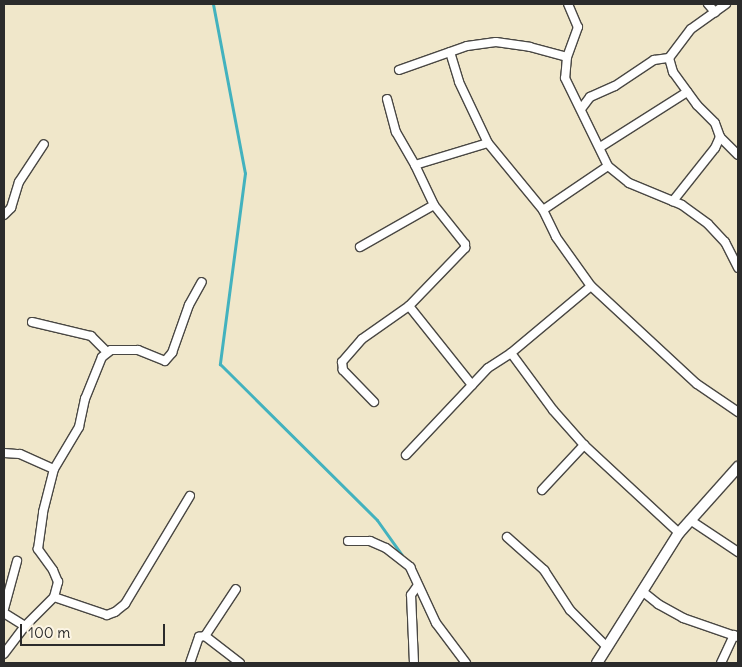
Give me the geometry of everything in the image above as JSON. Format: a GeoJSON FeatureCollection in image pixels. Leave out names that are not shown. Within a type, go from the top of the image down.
{"type":"FeatureCollection","features":[{"type":"Feature","properties":{"kind":"street"},"geometry":{"type":"LineString","coordinates":[[568,4],[578,27],[567,57],[565,78],[602,146],[608,166],[629,183],[682,205],[719,236],[738,268]]}},
{"type":"Feature","properties":{"kind":"street"},"geometry":{"type":"LineString","coordinates":[[708,4],[714,12]]}},
{"type":"Feature","properties":{"kind":"street"},"geometry":{"type":"LineString","coordinates":[[726,4],[682,38],[669,58],[673,72],[715,124],[720,137],[738,155]]}},
{"type":"Feature","properties":{"kind":"street"},"geometry":{"type":"LineString","coordinates":[[399,70],[450,52],[496,42],[530,47],[567,57]]}},
{"type":"Feature","properties":{"kind":"street"},"geometry":{"type":"LineString","coordinates":[[450,52],[460,82],[488,143],[543,210],[556,237],[591,286],[697,384],[738,412]]}},
{"type":"Feature","properties":{"kind":"street"},"geometry":{"type":"LineString","coordinates":[[581,109],[590,97],[615,86],[654,60],[669,58]]}},
{"type":"Feature","properties":{"kind":"street"},"geometry":{"type":"LineString","coordinates":[[602,146],[688,92]]}},
{"type":"Feature","properties":{"kind":"street"},"geometry":{"type":"LineString","coordinates":[[374,402],[343,370],[342,362],[362,338],[409,306],[465,248],[465,244],[434,205],[415,165],[396,132],[387,99]]}},
{"type":"Feature","properties":{"kind":"street"},"geometry":{"type":"LineString","coordinates":[[673,201],[715,148],[720,137]]}},
{"type":"Feature","properties":{"kind":"street"},"geometry":{"type":"LineString","coordinates":[[415,165],[488,143]]}},
{"type":"Feature","properties":{"kind":"street"},"geometry":{"type":"LineString","coordinates":[[4,215],[11,208],[19,182],[44,144]]}},
{"type":"Feature","properties":{"kind":"street"},"geometry":{"type":"LineString","coordinates":[[543,210],[608,166]]}},
{"type":"Feature","properties":{"kind":"street"},"geometry":{"type":"LineString","coordinates":[[360,247],[434,205]]}},
{"type":"Feature","properties":{"kind":"street"},"geometry":{"type":"LineString","coordinates":[[32,322],[92,336],[106,351],[138,350],[165,361],[172,353],[189,304],[202,282]]}},
{"type":"Feature","properties":{"kind":"street"},"geometry":{"type":"LineString","coordinates":[[406,455],[488,368],[511,353],[591,286]]}},
{"type":"Feature","properties":{"kind":"street"},"geometry":{"type":"LineString","coordinates":[[409,306],[472,385]]}},
{"type":"Feature","properties":{"kind":"street"},"geometry":{"type":"LineString","coordinates":[[4,654],[24,626],[54,596],[58,582],[54,570],[38,549],[54,469],[80,427],[85,399],[106,351]]}},
{"type":"Feature","properties":{"kind":"street"},"geometry":{"type":"LineString","coordinates":[[511,353],[553,410],[584,445],[679,533]]}},
{"type":"Feature","properties":{"kind":"street"},"geometry":{"type":"LineString","coordinates":[[542,490],[584,445]]}},
{"type":"Feature","properties":{"kind":"street"},"geometry":{"type":"LineString","coordinates":[[4,453],[20,454],[54,469]]}},
{"type":"Feature","properties":{"kind":"street"},"geometry":{"type":"LineString","coordinates":[[597,663],[679,533],[738,467]]}},
{"type":"Feature","properties":{"kind":"street"},"geometry":{"type":"LineString","coordinates":[[54,596],[107,615],[115,612],[125,604],[190,496]]}},
{"type":"Feature","properties":{"kind":"street"},"geometry":{"type":"LineString","coordinates":[[690,520],[738,552]]}},
{"type":"Feature","properties":{"kind":"street"},"geometry":{"type":"LineString","coordinates":[[506,537],[544,570],[570,610],[607,647]]}},
{"type":"Feature","properties":{"kind":"street"},"geometry":{"type":"LineString","coordinates":[[348,541],[370,541],[386,548],[410,567],[436,623],[466,663]]}},
{"type":"Feature","properties":{"kind":"street"},"geometry":{"type":"LineString","coordinates":[[4,609],[16,561]]}},
{"type":"Feature","properties":{"kind":"street"},"geometry":{"type":"LineString","coordinates":[[414,663],[411,595],[418,584]]}},
{"type":"Feature","properties":{"kind":"street"},"geometry":{"type":"LineString","coordinates":[[190,663],[197,642],[205,636],[236,589]]}},
{"type":"Feature","properties":{"kind":"street"},"geometry":{"type":"LineString","coordinates":[[642,591],[658,604],[683,618],[736,636],[721,663]]}},
{"type":"Feature","properties":{"kind":"street"},"geometry":{"type":"LineString","coordinates":[[4,614],[24,626]]}},
{"type":"Feature","properties":{"kind":"street"},"geometry":{"type":"LineString","coordinates":[[205,636],[240,663]]}},
{"type":"Feature","properties":{"kind":"waterway"},"geometry":{"type":"LineString","coordinates":[[213,4],[245,173],[220,364],[377,520],[402,555]]}}]}
